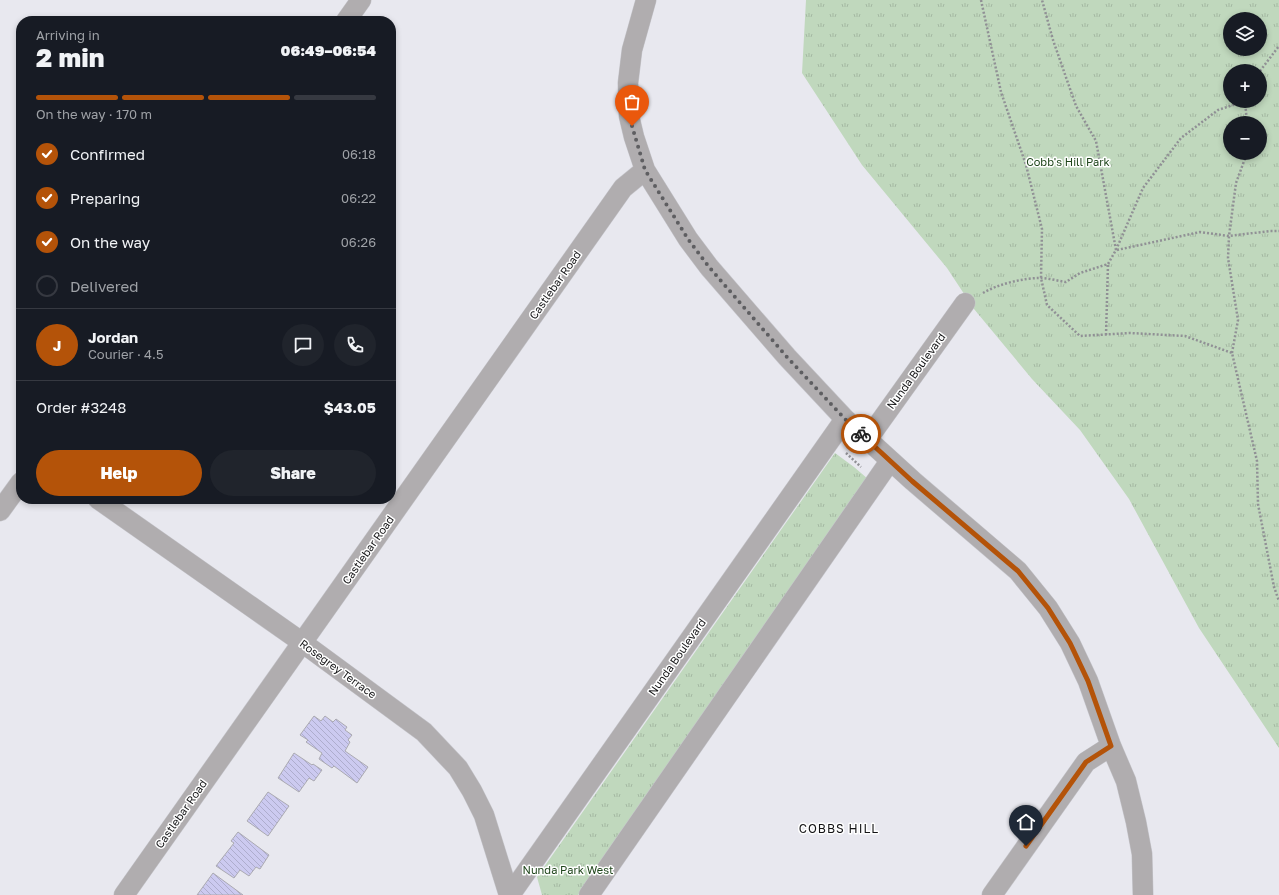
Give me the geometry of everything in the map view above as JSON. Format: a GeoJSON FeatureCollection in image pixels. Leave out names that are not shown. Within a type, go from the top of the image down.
{"type":"FeatureCollection","features":[{"type":"Feature","properties":{"kind":"street"},"geometry":{"type":"LineString","coordinates":[[350,16],[361,0]]}},
{"type":"Feature","properties":{"kind":"street"},"geometry":{"type":"LineString","coordinates":[[646,0],[632,50],[628,83],[630,116],[634,137],[645,170],[688,239],[709,267],[787,357],[845,419],[867,440],[1018,571],[1048,608],[1070,643],[1088,681],[1111,746],[1126,781],[1142,854],[1142,895]]}},
{"type":"Feature","properties":{"kind":"street","name":"Castlebar Road"},"geometry":{"type":"LineString","coordinates":[[124,895],[623,188],[645,170]]}},
{"type":"Feature","properties":{"kind":"street","name":"Nunda Boulevard"},"geometry":{"type":"LineString","coordinates":[[867,440],[965,303]]}},
{"type":"Feature","properties":{"kind":"street","name":"Nunda Boulevard"},"geometry":{"type":"LineString","coordinates":[[509,895],[845,419]]}},
{"type":"Feature","properties":{"kind":"street"},"geometry":{"type":"LineString","coordinates":[[589,895],[890,461]]}},
{"type":"Feature","properties":{"kind":"street"},"geometry":{"type":"LineString","coordinates":[[0,511],[16,489]]}},
{"type":"Feature","properties":{"kind":"street","name":"Rosegrey Terrace"},"geometry":{"type":"LineString","coordinates":[[105,504],[303,643],[424,732],[458,768],[472,791],[484,815],[509,895]]}},
{"type":"Feature","properties":{"kind":"street"},"geometry":{"type":"LineString","coordinates":[[992,895],[1086,762],[1111,746]]}},
{"type":"Feature","properties":{"kind":"path"},"geometry":{"type":"LineString","coordinates":[[981,0],[1001,92],[1026,165],[1042,230],[1041,278],[1047,305],[1080,336],[1130,333],[1185,336],[1232,353]]}},
{"type":"Feature","properties":{"kind":"path"},"geometry":{"type":"LineString","coordinates":[[1042,0],[1053,40],[1076,106],[1096,140],[1116,250]]}},
{"type":"Feature","properties":{"kind":"path"},"geometry":{"type":"LineString","coordinates":[[1265,64],[1279,46]]}},
{"type":"Feature","properties":{"kind":"path"},"geometry":{"type":"LineString","coordinates":[[1106,335],[1108,264],[1116,250],[1143,188],[1181,138],[1218,110],[1224,108]]}},
{"type":"Feature","properties":{"kind":"path"},"geometry":{"type":"LineString","coordinates":[[1244,160],[1236,183],[1229,236],[1228,258],[1238,320],[1232,353],[1257,461],[1258,504],[1274,587],[1279,601]]}},
{"type":"Feature","properties":{"kind":"path"},"geometry":{"type":"LineString","coordinates":[[1116,250],[1200,232],[1229,236],[1279,231]]}},
{"type":"Feature","properties":{"kind":"path"},"geometry":{"type":"LineString","coordinates":[[965,303],[991,288],[1014,281],[1041,278],[1066,282],[1080,273],[1108,264]]}},
{"type":"Feature","properties":{"kind":"path"},"geometry":{"type":"LineString","coordinates":[[845,451],[865,471]]}},
{"type":"Feature","properties":{"kind":"green space","name":"Cobb's Hill Park"},"geometry":{"type":"Polygon","coordinates":[[[806,0],[1279,0],[1279,748],[1199,628],[1129,499],[1080,430],[1032,379],[974,309],[947,268],[862,165],[802,73],[806,0]]]}},
{"type":"Feature","properties":{"kind":"green space","name":"Nunda Park West"},"geometry":{"type":"Polygon","coordinates":[[[835,453],[868,479],[578,895],[542,895],[537,877],[835,453]]]}},
{"type":"Feature","properties":{"kind":"building"},"geometry":{"type":"Polygon","coordinates":[[[314,716],[321,721],[325,716],[333,722],[336,719],[347,727],[345,730],[352,735],[348,740],[350,742],[345,751],[368,767],[357,783],[334,766],[332,768],[319,759],[322,753],[306,742],[308,740],[300,735],[314,716]]]}},
{"type":"Feature","properties":{"kind":"building"},"geometry":{"type":"Polygon","coordinates":[[[294,753],[322,770],[314,781],[309,778],[299,792],[278,778],[294,753]]]}},
{"type":"Feature","properties":{"kind":"building"},"geometry":{"type":"Polygon","coordinates":[[[268,792],[289,806],[268,836],[247,821],[268,792]]]}},
{"type":"Feature","properties":{"kind":"building"},"geometry":{"type":"Polygon","coordinates":[[[238,832],[269,855],[260,869],[256,867],[249,876],[240,870],[234,878],[216,866],[234,843],[231,841],[238,832]]]}},
{"type":"Feature","properties":{"kind":"building"},"geometry":{"type":"Polygon","coordinates":[[[213,873],[243,895],[197,895],[213,873]]]}},
{"type":"Feature","properties":{"kind":"way so far"},"geometry":{"type":"LineString","coordinates":[[632,126],[645,170],[688,239],[709,267],[787,357],[861,434]]}},
{"type":"Feature","properties":{"kind":"district","name":"COBBS HILL"},"geometry":{"type":"Point","coordinates":[839,829]}},
{"type":"Feature","properties":{"kind":"route"},"geometry":{"type":"LineString","coordinates":[[861,434],[912,481],[967,526],[1018,571],[1048,608],[1070,643],[1088,681],[1111,746],[1086,762],[1026,846]]}}]}
